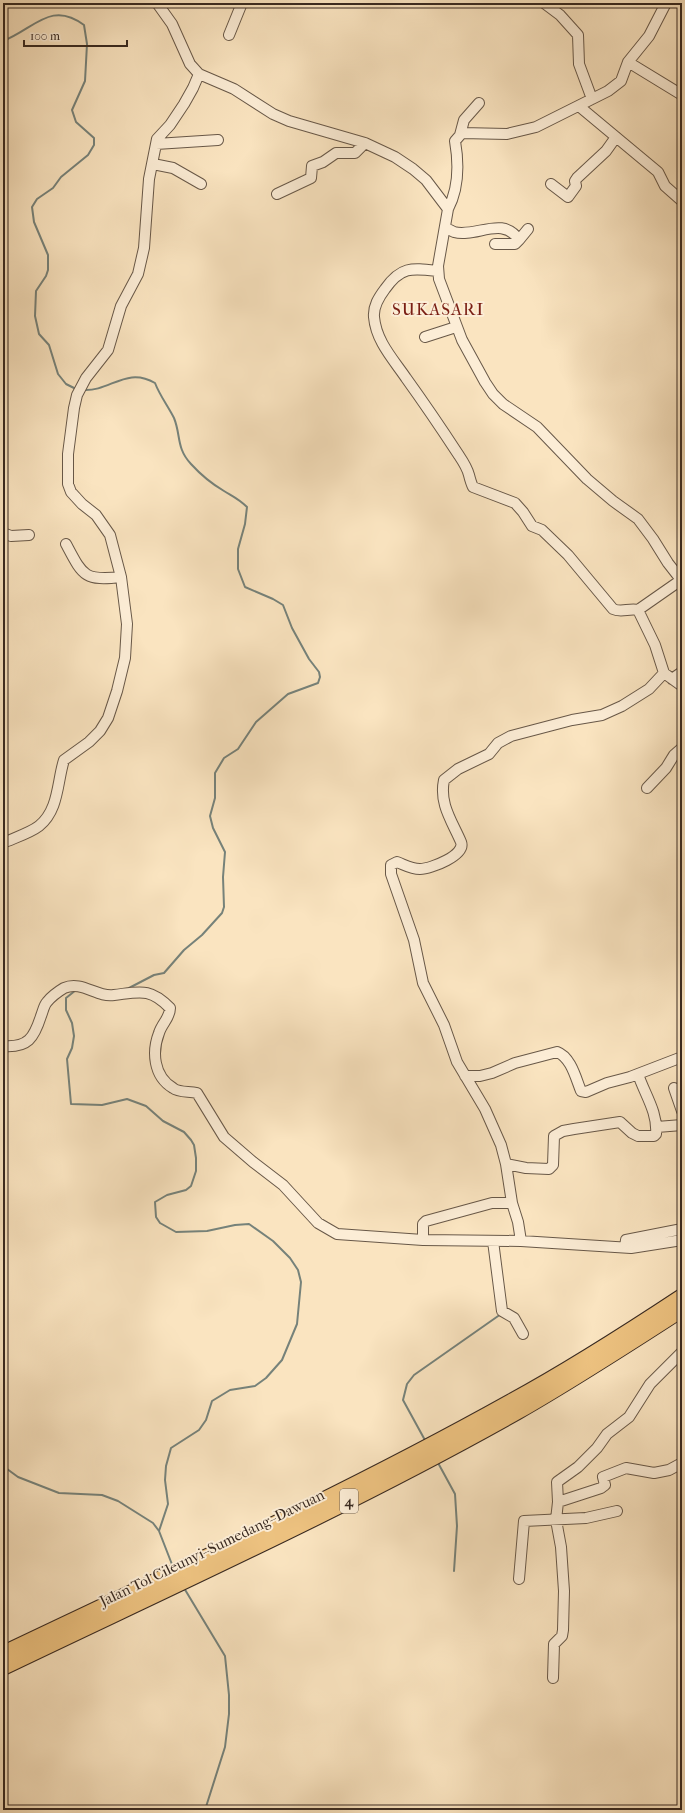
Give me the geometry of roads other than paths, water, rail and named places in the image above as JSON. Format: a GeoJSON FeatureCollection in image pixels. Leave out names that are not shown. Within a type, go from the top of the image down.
{"type":"FeatureCollection","features":[{"type":"Feature","properties":{"kind":"highway","name":"Jalan Tol Cileunyi–Sumedang–Dawuan"},"geometry":{"type":"LineString","coordinates":[[3,1653],[278,1522],[442,1438],[512,1401],[618,1337],[682,1296]]}},
{"type":"Feature","properties":{"kind":"highway","name":"Jalan Tol Cileunyi–Sumedang–Dawuan"},"geometry":{"type":"LineString","coordinates":[[3,1668],[284,1533],[406,1472],[518,1411],[624,1348],[682,1310]]}},
{"type":"Feature","properties":{"kind":"street"},"geometry":{"type":"LineString","coordinates":[[157,3],[172,24],[190,64],[198,74],[234,89],[273,114],[289,121],[365,143],[396,157],[413,168],[426,180],[448,209]]}},
{"type":"Feature","properties":{"kind":"street"},"geometry":{"type":"LineString","coordinates":[[229,35],[242,3]]}},
{"type":"Feature","properties":{"kind":"street"},"geometry":{"type":"LineString","coordinates":[[438,271],[411,269],[403,270],[393,278],[380,296],[375,306],[374,315],[377,331],[385,350],[405,376],[466,466],[473,487],[515,503],[532,526],[542,530],[568,555],[613,609],[617,611],[632,609],[638,610],[682,581],[653,538],[638,519],[613,501],[587,479],[537,427],[503,404],[493,394],[477,368],[456,327],[438,271],[448,209],[454,197],[456,188],[458,169],[455,141],[462,133],[507,134],[536,128],[608,91],[621,81],[628,62],[649,36],[666,3]]}},
{"type":"Feature","properties":{"kind":"street"},"geometry":{"type":"LineString","coordinates":[[549,5],[578,35],[579,64],[592,99]]}},
{"type":"Feature","properties":{"kind":"street"},"geometry":{"type":"LineString","coordinates":[[628,62],[682,94]]}},
{"type":"Feature","properties":{"kind":"street"},"geometry":{"type":"LineString","coordinates":[[3,843],[39,826],[50,813],[55,803],[64,760],[89,742],[100,731],[108,718],[117,691],[125,658],[127,624],[121,577],[110,535],[96,515],[82,504],[71,492],[68,484],[68,454],[71,424],[77,395],[86,378],[108,350],[121,306],[138,274],[145,243],[149,179],[157,139],[170,125],[184,104],[194,88],[198,74]]}},
{"type":"Feature","properties":{"kind":"street"},"geometry":{"type":"LineString","coordinates":[[460,136],[464,120],[479,103]]}},
{"type":"Feature","properties":{"kind":"street"},"geometry":{"type":"LineString","coordinates":[[580,106],[658,172],[665,186],[682,201]]}},
{"type":"Feature","properties":{"kind":"street"},"geometry":{"type":"LineString","coordinates":[[551,184],[568,197],[576,186],[575,181],[577,178],[606,151],[616,137]]}},
{"type":"Feature","properties":{"kind":"street"},"geometry":{"type":"LineString","coordinates":[[156,144],[218,140]]}},
{"type":"Feature","properties":{"kind":"street"},"geometry":{"type":"LineString","coordinates":[[277,194],[311,178],[312,166],[323,162],[336,153],[355,153],[365,143]]}},
{"type":"Feature","properties":{"kind":"street"},"geometry":{"type":"LineString","coordinates":[[152,164],[173,168],[201,184]]}},
{"type":"Feature","properties":{"kind":"street"},"geometry":{"type":"LineString","coordinates":[[446,228],[455,232],[504,228],[513,233],[519,240]]}},
{"type":"Feature","properties":{"kind":"street"},"geometry":{"type":"LineString","coordinates":[[495,244],[515,244],[528,229]]}},
{"type":"Feature","properties":{"kind":"street"},"geometry":{"type":"LineString","coordinates":[[425,337],[456,327]]}},
{"type":"Feature","properties":{"kind":"street"},"geometry":{"type":"LineString","coordinates":[[3,533],[11,536],[29,535]]}},
{"type":"Feature","properties":{"kind":"street"},"geometry":{"type":"LineString","coordinates":[[66,544],[78,567],[86,575],[101,579],[121,577]]}},
{"type":"Feature","properties":{"kind":"street"},"geometry":{"type":"LineString","coordinates":[[638,610],[668,676],[682,686]]}},
{"type":"Feature","properties":{"kind":"street"},"geometry":{"type":"LineString","coordinates":[[521,1241],[501,1145],[485,1109],[457,1062],[444,1025],[423,983],[414,940],[391,874],[391,865],[397,862],[411,868],[427,868],[456,855],[460,850],[462,845],[461,842],[446,813],[443,786],[444,780],[458,769],[489,754],[498,743],[511,736],[572,720],[602,715],[622,706],[668,676],[682,672]]}},
{"type":"Feature","properties":{"kind":"street"},"geometry":{"type":"LineString","coordinates":[[647,788],[682,748]]}},
{"type":"Feature","properties":{"kind":"street"},"geometry":{"type":"LineString","coordinates":[[3,1046],[14,1047],[28,1042],[37,1028],[46,1002],[63,988],[80,986],[105,996],[143,991],[157,996],[170,1008],[170,1014],[159,1031],[154,1056],[156,1066],[165,1081],[173,1089],[197,1093],[224,1137],[283,1185],[318,1223],[337,1234],[423,1240],[521,1241],[632,1248],[682,1229]]}},
{"type":"Feature","properties":{"kind":"street"},"geometry":{"type":"LineString","coordinates":[[465,1076],[492,1074],[515,1063],[557,1052],[563,1054],[581,1091],[586,1092],[607,1083],[638,1074],[682,1058]]}},
{"type":"Feature","properties":{"kind":"street"},"geometry":{"type":"LineString","coordinates":[[506,1164],[526,1168],[549,1169],[553,1165],[553,1138],[563,1131],[620,1122],[632,1133],[638,1136],[654,1136],[657,1128],[651,1105],[638,1074]]}},
{"type":"Feature","properties":{"kind":"street"},"geometry":{"type":"LineString","coordinates":[[674,1088],[682,1111]]}},
{"type":"Feature","properties":{"kind":"street"},"geometry":{"type":"LineString","coordinates":[[657,1128],[682,1125]]}},
{"type":"Feature","properties":{"kind":"street"},"geometry":{"type":"LineString","coordinates":[[423,1240],[423,1224],[426,1221],[492,1203],[512,1203]]}},
{"type":"Feature","properties":{"kind":"street"},"geometry":{"type":"LineString","coordinates":[[661,1238],[682,1240]]}},
{"type":"Feature","properties":{"kind":"street"},"geometry":{"type":"LineString","coordinates":[[493,1241],[502,1311],[514,1318],[523,1334]]}},
{"type":"Feature","properties":{"kind":"street"},"geometry":{"type":"LineString","coordinates":[[553,1678],[554,1644],[562,1636],[563,1630],[564,1591],[561,1547],[556,1520],[558,1502],[557,1482],[582,1462],[607,1434],[629,1417],[650,1384],[682,1352]]}},
{"type":"Feature","properties":{"kind":"street"},"geometry":{"type":"LineString","coordinates":[[558,1502],[605,1486],[603,1477],[614,1472],[631,1468],[654,1473],[669,1470],[682,1463]]}},
{"type":"Feature","properties":{"kind":"street"},"geometry":{"type":"LineString","coordinates":[[518,1579],[524,1521],[535,1519],[556,1520],[586,1518],[616,1511]]}},
{"type":"Feature","properties":{"kind":"waterway"},"geometry":{"type":"LineString","coordinates":[[3,41],[43,19],[52,16],[62,15],[72,18],[84,25],[87,44],[85,81],[72,110],[76,122],[94,138],[94,145],[88,155],[61,177],[53,188],[37,199],[32,207],[34,222],[48,255],[48,270],[46,276],[36,291],[35,316],[39,334],[49,345],[58,374],[66,384],[76,389]]}},
{"type":"Feature","properties":{"kind":"waterway"},"geometry":{"type":"LineString","coordinates":[[83,390],[93,390],[127,378],[135,377],[155,383],[174,418],[181,447],[186,458],[207,479],[247,507],[245,524],[238,549],[238,569],[245,587],[283,605],[292,628],[309,659],[319,672],[320,677],[318,683],[288,694],[256,722],[238,749],[224,758],[215,773],[215,798],[210,816],[213,828],[225,852],[223,877],[224,907],[222,913],[202,935],[184,950],[164,973],[154,975],[129,988]]}},
{"type":"Feature","properties":{"kind":"waterway"},"geometry":{"type":"LineString","coordinates":[[76,990],[66,998],[66,1010],[72,1023],[74,1036],[72,1048],[67,1059],[71,1104],[102,1105],[127,1099],[146,1106],[163,1121],[184,1132],[194,1145],[196,1171],[191,1186],[186,1190],[167,1195],[155,1202],[156,1217],[160,1223],[176,1232],[207,1231],[235,1225],[249,1224],[273,1241],[290,1258],[298,1270],[301,1282],[297,1324],[282,1360],[266,1378],[255,1386],[230,1390],[212,1401],[206,1420],[199,1430],[171,1448],[166,1466],[165,1480],[168,1504],[159,1531]]}},
{"type":"Feature","properties":{"kind":"waterway"},"geometry":{"type":"LineString","coordinates":[[426,1442],[403,1400],[407,1384],[414,1375],[501,1314]]}},
{"type":"Feature","properties":{"kind":"waterway"},"geometry":{"type":"LineString","coordinates":[[437,1461],[455,1494],[457,1526],[454,1571]]}},
{"type":"Feature","properties":{"kind":"waterway"},"geometry":{"type":"LineString","coordinates":[[3,1466],[18,1477],[59,1493],[102,1495],[118,1501],[153,1523],[159,1531],[173,1567]]}},
{"type":"Feature","properties":{"kind":"waterway"},"geometry":{"type":"LineString","coordinates":[[184,1588],[225,1656],[229,1695],[229,1714],[225,1747],[205,1810]]}},
{"type":"Feature","properties":{"kind":"district","name":"SUKASARI"},"geometry":{"type":"Point","coordinates":[438,309]}}]}
